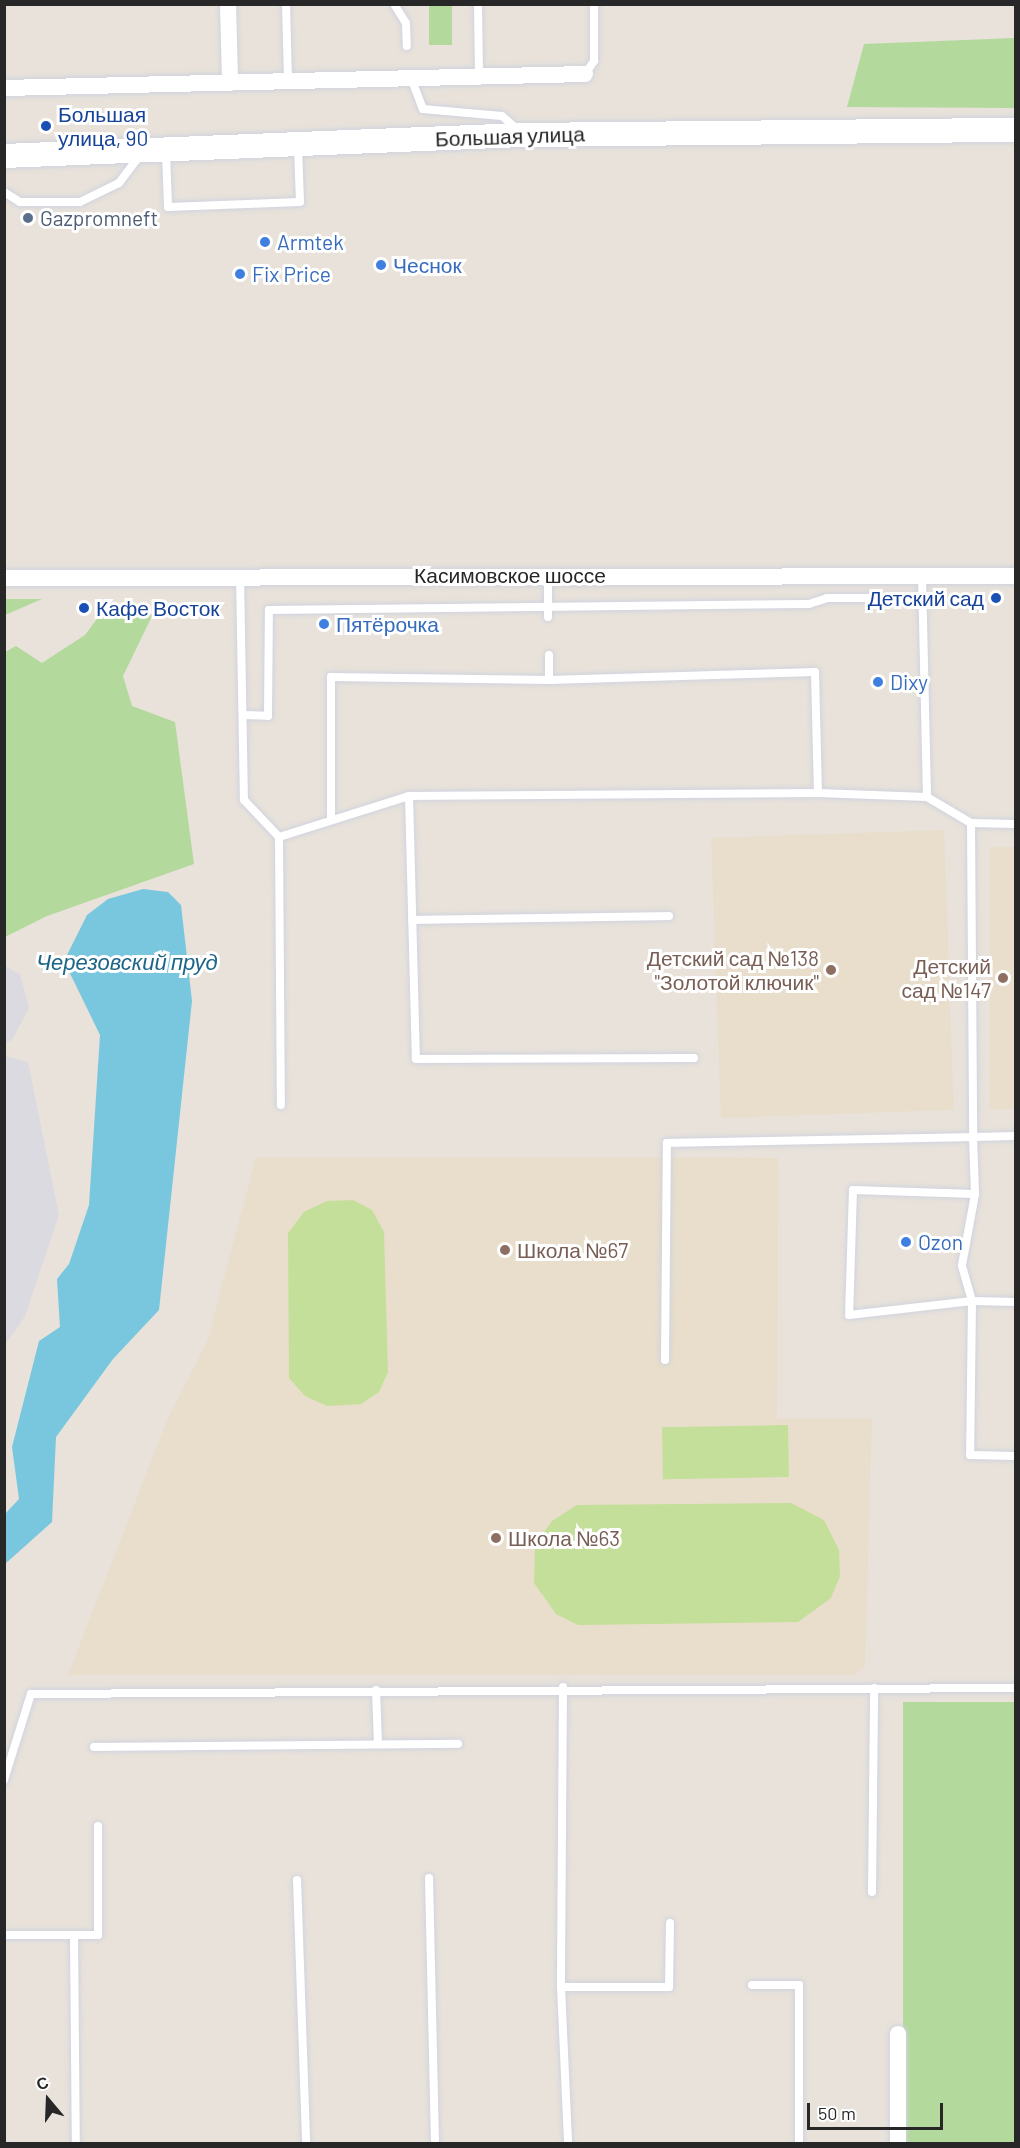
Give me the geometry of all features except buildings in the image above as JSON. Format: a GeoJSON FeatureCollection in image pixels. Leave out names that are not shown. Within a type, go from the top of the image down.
{"type":"FeatureCollection","features":[{"type":"Feature","properties":{"kind":"street"},"geometry":{"type":"LineString","coordinates":[[228,4],[230,83]]}},
{"type":"Feature","properties":{"kind":"street"},"geometry":{"type":"LineString","coordinates":[[4,88],[585,74]]}},
{"type":"Feature","properties":{"kind":"street","name":"Большая улица"},"geometry":{"type":"LineString","coordinates":[[4,156],[523,135],[1016,130]]}},
{"type":"Feature","properties":{"kind":"street","name":"Касимовское шоссе"},"geometry":{"type":"LineString","coordinates":[[4,578],[240,575],[1016,576]]}},
{"type":"Feature","properties":{"kind":"street"},"geometry":{"type":"LineString","coordinates":[[898,2034],[898,2144]]}},
{"type":"Feature","properties":{"kind":"lane"},"geometry":{"type":"LineString","coordinates":[[286,4],[288,81]]}},
{"type":"Feature","properties":{"kind":"lane"},"geometry":{"type":"LineString","coordinates":[[394,4],[406,23],[407,46]]}},
{"type":"Feature","properties":{"kind":"lane"},"geometry":{"type":"LineString","coordinates":[[478,4],[479,77]]}},
{"type":"Feature","properties":{"kind":"lane"},"geometry":{"type":"LineString","coordinates":[[585,74],[594,61],[594,4]]}},
{"type":"Feature","properties":{"kind":"lane"},"geometry":{"type":"LineString","coordinates":[[411,78],[423,109],[502,116],[523,135]]}},
{"type":"Feature","properties":{"kind":"lane"},"geometry":{"type":"LineString","coordinates":[[155,149],[168,207],[300,202],[298,143]]}},
{"type":"Feature","properties":{"kind":"lane"},"geometry":{"type":"LineString","coordinates":[[4,192],[20,202],[80,202],[119,183],[155,149]]}},
{"type":"Feature","properties":{"kind":"lane"},"geometry":{"type":"LineString","coordinates":[[240,575],[244,800],[279,837],[281,1105]]}},
{"type":"Feature","properties":{"kind":"lane"},"geometry":{"type":"LineString","coordinates":[[548,575],[548,617]]}},
{"type":"Feature","properties":{"kind":"lane"},"geometry":{"type":"LineString","coordinates":[[922,576],[927,797]]}},
{"type":"Feature","properties":{"kind":"lane"},"geometry":{"type":"LineString","coordinates":[[243,715],[268,716],[269,610],[922,598]]}},
{"type":"Feature","properties":{"kind":"lane"},"geometry":{"type":"LineString","coordinates":[[549,655],[549,680]]}},
{"type":"Feature","properties":{"kind":"lane"},"geometry":{"type":"LineString","coordinates":[[331,820],[331,677],[549,680],[815,672],[818,793]]}},
{"type":"Feature","properties":{"kind":"lane"},"geometry":{"type":"LineString","coordinates":[[279,837],[410,796],[818,793],[927,797],[971,823],[1016,824]]}},
{"type":"Feature","properties":{"kind":"lane"},"geometry":{"type":"LineString","coordinates":[[410,796],[416,1059],[694,1058]]}},
{"type":"Feature","properties":{"kind":"lane"},"geometry":{"type":"LineString","coordinates":[[971,823],[975,1194],[962,1265],[972,1301],[969,1455],[1016,1456]]}},
{"type":"Feature","properties":{"kind":"lane"},"geometry":{"type":"LineString","coordinates":[[412,920],[669,916]]}},
{"type":"Feature","properties":{"kind":"lane"},"geometry":{"type":"LineString","coordinates":[[665,1359],[667,1143],[1016,1136]]}},
{"type":"Feature","properties":{"kind":"lane"},"geometry":{"type":"LineString","coordinates":[[975,1194],[853,1190],[849,1315],[972,1301],[1016,1302]]}},
{"type":"Feature","properties":{"kind":"lane"},"geometry":{"type":"LineString","coordinates":[[563,1687],[561,1987],[568,2144]]}},
{"type":"Feature","properties":{"kind":"lane"},"geometry":{"type":"LineString","coordinates":[[4,1780],[31,1694],[563,1687],[1016,1688]]}},
{"type":"Feature","properties":{"kind":"lane"},"geometry":{"type":"LineString","coordinates":[[872,1892],[874,1688]]}},
{"type":"Feature","properties":{"kind":"lane"},"geometry":{"type":"LineString","coordinates":[[376,1690],[378,1744]]}},
{"type":"Feature","properties":{"kind":"lane"},"geometry":{"type":"LineString","coordinates":[[94,1747],[458,1744]]}},
{"type":"Feature","properties":{"kind":"lane"},"geometry":{"type":"LineString","coordinates":[[4,1935],[98,1935],[98,1826]]}},
{"type":"Feature","properties":{"kind":"lane"},"geometry":{"type":"LineString","coordinates":[[429,1878],[435,2144]]}},
{"type":"Feature","properties":{"kind":"lane"},"geometry":{"type":"LineString","coordinates":[[297,1880],[306,2144]]}},
{"type":"Feature","properties":{"kind":"lane"},"geometry":{"type":"LineString","coordinates":[[561,1987],[669,1987],[670,1923]]}},
{"type":"Feature","properties":{"kind":"lane"},"geometry":{"type":"LineString","coordinates":[[74,1935],[76,2144]]}},
{"type":"Feature","properties":{"kind":"lane"},"geometry":{"type":"LineString","coordinates":[[752,1985],[799,1985],[799,2144]]}},
{"type":"Feature","properties":{"kind":"shaded area","name":"Детский сад №138 \"Золотой ключик\""},"geometry":{"type":"Polygon","coordinates":[[[944,830],[954,1110],[721,1118],[711,838],[944,830]]]}},
{"type":"Feature","properties":{"kind":"shaded area","name":"Детский сад №147"},"geometry":{"type":"Polygon","coordinates":[[[990,847],[1015,847],[1015,1109],[990,1109],[990,847]]]}},
{"type":"Feature","properties":{"kind":"shaded area"},"geometry":{"type":"Polygon","coordinates":[[[5,966],[20,974],[29,1008],[12,1040],[5,1043],[5,966]]]}},
{"type":"Feature","properties":{"kind":"shaded area"},"geometry":{"type":"Polygon","coordinates":[[[5,1056],[28,1062],[59,1215],[25,1316],[5,1345],[5,1056]]]}},
{"type":"Feature","properties":{"kind":"shaded area"},"geometry":{"type":"Polygon","coordinates":[[[256,1157],[778,1158],[777,1418],[872,1419],[865,1666],[854,1675],[68,1675],[168,1418],[207,1342],[256,1157]]]}},
{"type":"Feature","properties":{"kind":"green space"},"geometry":{"type":"Polygon","coordinates":[[[429,5],[452,5],[452,45],[429,45],[429,5]]]}},
{"type":"Feature","properties":{"kind":"green space"},"geometry":{"type":"Polygon","coordinates":[[[1015,38],[1015,108],[847,107],[864,44],[1015,38]]]}},
{"type":"Feature","properties":{"kind":"green space"},"geometry":{"type":"Polygon","coordinates":[[[5,599],[42,599],[5,615],[5,599]]]}},
{"type":"Feature","properties":{"kind":"green space"},"geometry":{"type":"Polygon","coordinates":[[[153,614],[123,676],[132,706],[175,722],[194,864],[47,916],[5,937],[5,652],[16,646],[42,663],[85,635],[99,616],[153,614]]]}},
{"type":"Feature","properties":{"kind":"green space"},"geometry":{"type":"Polygon","coordinates":[[[353,1200],[372,1210],[384,1232],[388,1372],[379,1392],[361,1404],[327,1406],[305,1396],[289,1378],[288,1233],[304,1212],[327,1201],[353,1200]]]}},
{"type":"Feature","properties":{"kind":"green space"},"geometry":{"type":"Polygon","coordinates":[[[788,1425],[789,1477],[663,1479],[662,1427],[788,1425]]]}},
{"type":"Feature","properties":{"kind":"green space"},"geometry":{"type":"Polygon","coordinates":[[[791,1503],[824,1520],[839,1550],[840,1576],[831,1598],[798,1622],[578,1625],[556,1614],[534,1583],[535,1545],[552,1521],[577,1505],[791,1503]]]}},
{"type":"Feature","properties":{"kind":"green space"},"geometry":{"type":"Polygon","coordinates":[[[903,1702],[1015,1702],[1015,2143],[903,2143],[903,1702]]]}},
{"type":"Feature","properties":{"kind":"water","name":"Черезовский пруд"},"geometry":{"type":"Polygon","coordinates":[[[143,889],[168,892],[181,905],[192,1001],[159,1310],[113,1359],[56,1437],[52,1522],[5,1564],[5,1514],[19,1499],[12,1447],[39,1341],[60,1327],[57,1279],[69,1264],[89,1205],[100,1035],[64,961],[87,915],[108,899],[143,889]]]}},
{"type":"Feature","properties":{"kind":"place","name":"Большая улица, 90"},"geometry":{"type":"Point","coordinates":[46,126]}},
{"type":"Feature","properties":{"kind":"place","name":"Gazpromneft"},"geometry":{"type":"Point","coordinates":[28,218]}},
{"type":"Feature","properties":{"kind":"place","name":"Armtek"},"geometry":{"type":"Point","coordinates":[265,242]}},
{"type":"Feature","properties":{"kind":"place","name":"Чеснок"},"geometry":{"type":"Point","coordinates":[381,265]}},
{"type":"Feature","properties":{"kind":"place","name":"Fix Price"},"geometry":{"type":"Point","coordinates":[240,274]}},
{"type":"Feature","properties":{"kind":"place","name":"Детский сад"},"geometry":{"type":"Point","coordinates":[996,598]}},
{"type":"Feature","properties":{"kind":"place","name":"Кафе Восток"},"geometry":{"type":"Point","coordinates":[84,608]}},
{"type":"Feature","properties":{"kind":"place","name":"Пятёрочка"},"geometry":{"type":"Point","coordinates":[324,624]}},
{"type":"Feature","properties":{"kind":"place","name":"Dixy"},"geometry":{"type":"Point","coordinates":[878,682]}},
{"type":"Feature","properties":{"kind":"place","name":"Детский сад №138 \"Золотой ключик\""},"geometry":{"type":"Point","coordinates":[831,970]}},
{"type":"Feature","properties":{"kind":"place","name":"Детский сад №147"},"geometry":{"type":"Point","coordinates":[1003,978]}},
{"type":"Feature","properties":{"kind":"place","name":"Ozon"},"geometry":{"type":"Point","coordinates":[906,1242]}},
{"type":"Feature","properties":{"kind":"place","name":"Школа №67"},"geometry":{"type":"Point","coordinates":[505,1250]}},
{"type":"Feature","properties":{"kind":"place","name":"Школа №63"},"geometry":{"type":"Point","coordinates":[496,1538]}}]}
